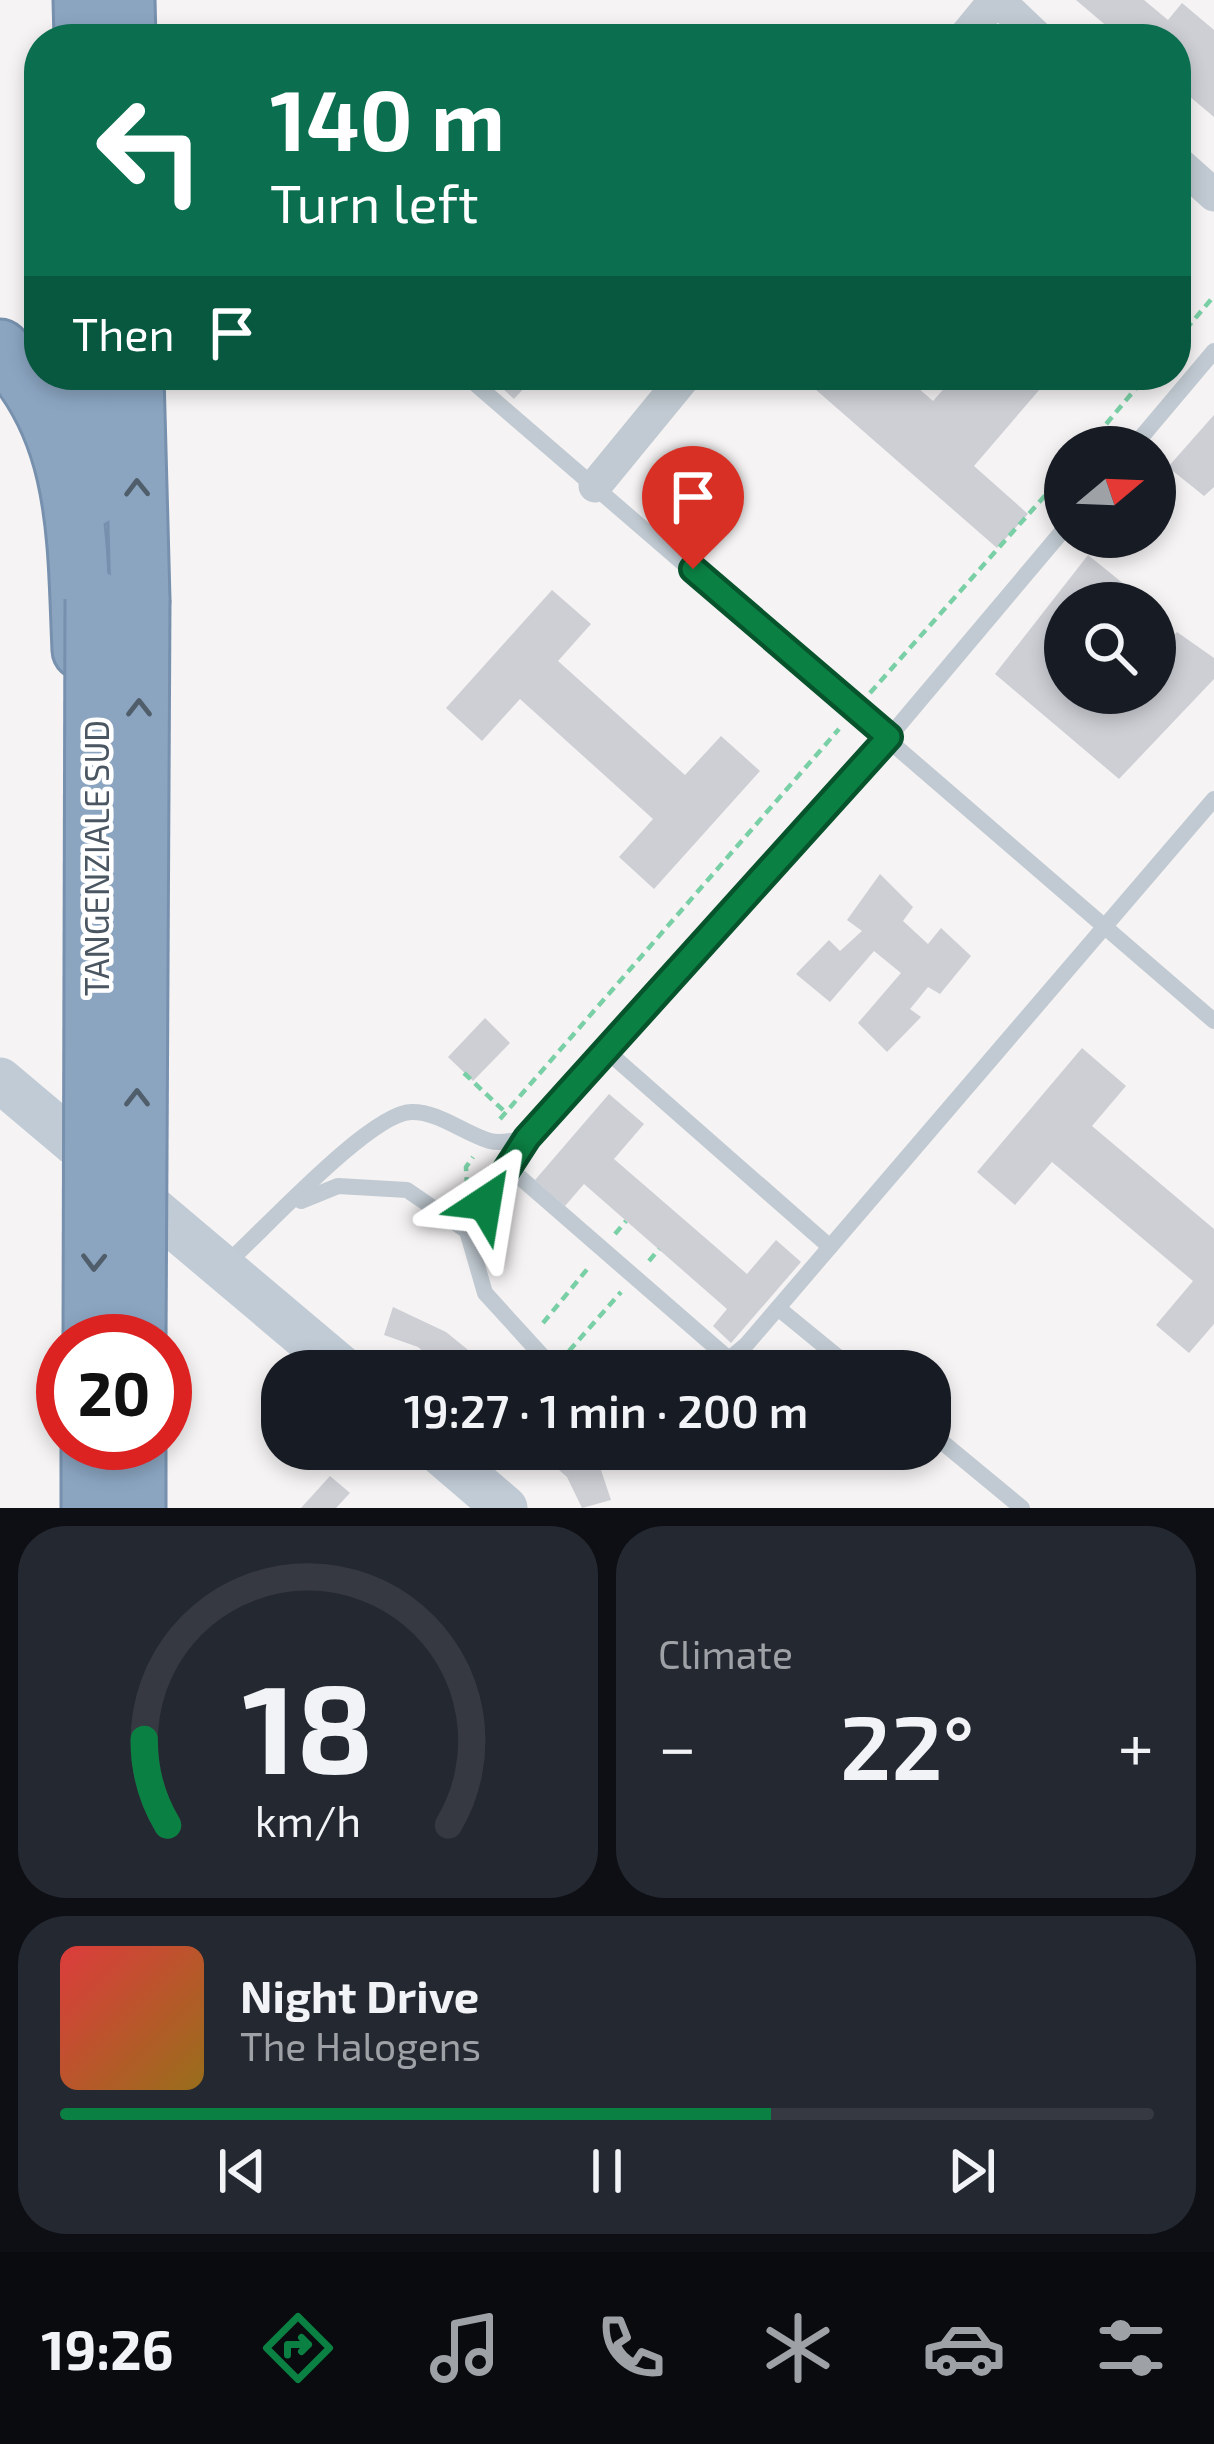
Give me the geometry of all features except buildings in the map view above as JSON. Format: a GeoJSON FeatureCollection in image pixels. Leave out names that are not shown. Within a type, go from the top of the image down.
{"type":"FeatureCollection","features":[{"type":"Feature","properties":{"kind":"highway"},"geometry":{"type":"LineString","coordinates":[[0,349],[24,382]]}},
{"type":"Feature","properties":{"kind":"highway"},"geometry":{"type":"LineString","coordinates":[[30,390],[46,412],[68,467],[105,600]]}},
{"type":"Feature","properties":{"kind":"highway","name":"TANGENZIALE SUD"},"geometry":{"type":"LineString","coordinates":[[92,390],[135,1314]]}},
{"type":"Feature","properties":{"kind":"highway","name":"TANGENZIALE SUD"},"geometry":{"type":"LineString","coordinates":[[93,1314],[105,600],[132,390]]}},
{"type":"Feature","properties":{"kind":"highway"},"geometry":{"type":"LineString","coordinates":[[91,1508],[92,1470]]}},
{"type":"Feature","properties":{"kind":"highway"},"geometry":{"type":"LineString","coordinates":[[136,1470],[136,1508]]}},
{"type":"Feature","properties":{"kind":"main road"},"geometry":{"type":"LineString","coordinates":[[0,1080],[321,1350]]}},
{"type":"Feature","properties":{"kind":"main road"},"geometry":{"type":"LineString","coordinates":[[461,1470],[505,1508]]}},
{"type":"Feature","properties":{"kind":"street"},"geometry":{"type":"LineString","coordinates":[[976,24],[996,0],[1022,24]]}},
{"type":"Feature","properties":{"kind":"street"},"geometry":{"type":"LineString","coordinates":[[1191,174],[1214,195]]}},
{"type":"Feature","properties":{"kind":"street"},"geometry":{"type":"LineString","coordinates":[[595,486],[674,390]]}},
{"type":"Feature","properties":{"kind":"lane"},"geometry":{"type":"LineString","coordinates":[[1191,378],[1214,350]]}},
{"type":"Feature","properties":{"kind":"lane"},"geometry":{"type":"LineString","coordinates":[[483,390],[1214,1022]]}},
{"type":"Feature","properties":{"kind":"lane"},"geometry":{"type":"LineString","coordinates":[[1151,426],[1181,390]]}},
{"type":"Feature","properties":{"kind":"lane"},"geometry":{"type":"LineString","coordinates":[[467,1231],[527,1138],[889,737],[1044,552]]}},
{"type":"Feature","properties":{"kind":"lane"},"geometry":{"type":"LineString","coordinates":[[737,1350],[778,1308],[1214,799]]}},
{"type":"Feature","properties":{"kind":"lane"},"geometry":{"type":"LineString","coordinates":[[608,1052],[830,1247]]}},
{"type":"Feature","properties":{"kind":"lane"},"geometry":{"type":"LineString","coordinates":[[224,1266],[294,1204],[334,1158],[391,1114],[417,1111],[494,1142],[527,1138]]}},
{"type":"Feature","properties":{"kind":"lane"},"geometry":{"type":"LineString","coordinates":[[508,1167],[635,1277],[707,1350]]}},
{"type":"Feature","properties":{"kind":"lane"},"geometry":{"type":"LineString","coordinates":[[294,1204],[338,1186],[378,1184],[407,1190],[467,1231],[485,1293],[536,1350]]}},
{"type":"Feature","properties":{"kind":"lane"},"geometry":{"type":"LineString","coordinates":[[778,1308],[829,1350]]}},
{"type":"Feature","properties":{"kind":"lane"},"geometry":{"type":"LineString","coordinates":[[951,1449],[1022,1508]]}},
{"type":"Feature","properties":{"kind":"path"},"geometry":{"type":"LineString","coordinates":[[1191,323],[1214,296]]}},
{"type":"Feature","properties":{"kind":"path"},"geometry":{"type":"LineString","coordinates":[[1105,426],[1135,390]]}},
{"type":"Feature","properties":{"kind":"path"},"geometry":{"type":"LineString","coordinates":[[464,1073],[506,1113]]}},
{"type":"Feature","properties":{"kind":"path"},"geometry":{"type":"LineString","coordinates":[[528,1341],[626,1221]]}},
{"type":"Feature","properties":{"kind":"path"},"geometry":{"type":"LineString","coordinates":[[572,1350],[659,1249]]}},
{"type":"Feature","properties":{"kind":"route"},"geometry":{"type":"LineString","coordinates":[[485,1203],[527,1138],[889,737],[693,569]]}}]}
